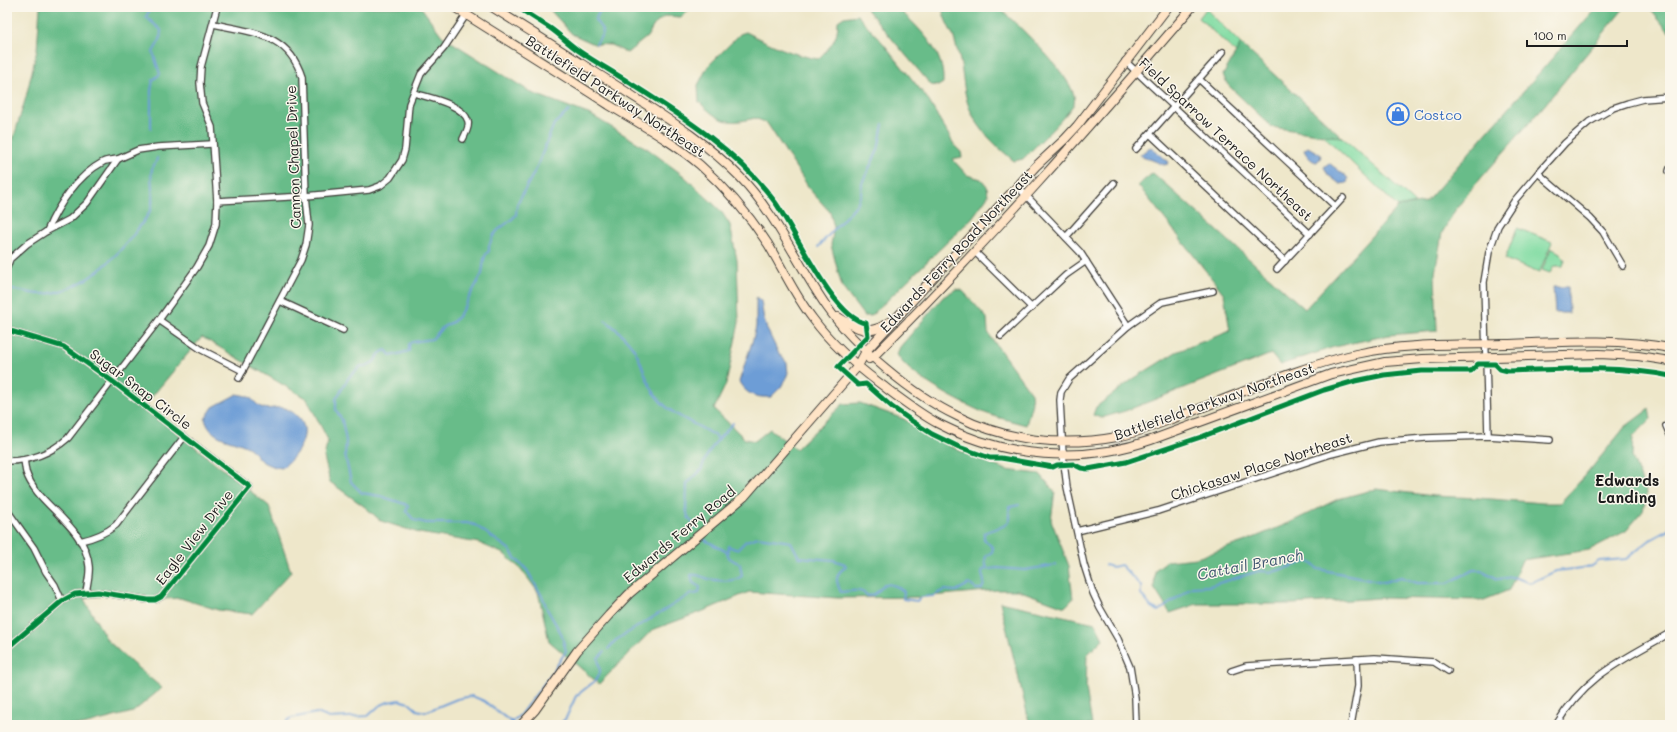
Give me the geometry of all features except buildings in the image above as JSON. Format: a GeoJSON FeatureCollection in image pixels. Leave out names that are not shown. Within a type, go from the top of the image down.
{"type":"FeatureCollection","features":[{"type":"Feature","properties":{"kind":"main road","name":"Battlefield Parkway Northeast"},"geometry":{"type":"LineString","coordinates":[[454,7],[642,126],[699,165],[724,188],[744,211],[769,246],[795,294],[813,320],[858,366],[912,407],[940,424],[968,436],[1002,447],[1046,454],[1063,455],[1106,452],[1137,445],[1307,382],[1348,369],[1404,360],[1599,354],[1638,356],[1670,361]]}},
{"type":"Feature","properties":{"kind":"main road","name":"Battlefield Parkway Northeast"},"geometry":{"type":"LineString","coordinates":[[492,7],[666,118],[697,139],[720,158],[741,178],[771,214],[831,313],[866,351],[926,398],[945,410],[966,421],[1005,434],[1045,441],[1062,442],[1100,440],[1137,432],[1307,368],[1359,354],[1406,347],[1621,341],[1670,348]]}},
{"type":"Feature","properties":{"kind":"main road","name":"Edwards Ferry Road Northeast"},"geometry":{"type":"LineString","coordinates":[[858,366],[866,351],[1017,186],[1077,126],[1125,61],[1168,7]]}},
{"type":"Feature","properties":{"kind":"main road","name":"Edwards Ferry Road Northeast"},"geometry":{"type":"LineString","coordinates":[[858,366],[873,357],[975,252],[1192,7]]}},
{"type":"Feature","properties":{"kind":"main road"},"geometry":{"type":"LineString","coordinates":[[831,313],[856,328],[866,331],[887,324],[903,312]]}},
{"type":"Feature","properties":{"kind":"main road","name":"Edwards Ferry Road"},"geometry":{"type":"LineString","coordinates":[[521,725],[535,710],[577,651],[609,615],[629,594],[744,497],[840,384],[858,366]]}},
{"type":"Feature","properties":{"kind":"street"},"geometry":{"type":"LineString","coordinates":[[7,461],[31,459],[61,445],[68,438],[159,320],[197,267],[209,246],[216,224],[217,201],[212,127],[202,103],[200,83],[201,67],[214,24],[217,7]]}},
{"type":"Feature","properties":{"kind":"street"},"geometry":{"type":"LineString","coordinates":[[217,201],[306,196],[369,190],[380,186],[390,178],[402,160],[405,149],[409,104],[421,74],[444,48],[466,14]]}},
{"type":"Feature","properties":{"kind":"street","name":"Cannon Chapel Drive"},"geometry":{"type":"LineString","coordinates":[[214,24],[265,36],[279,43],[291,53],[299,66],[302,77],[306,196],[309,225],[306,245],[301,260],[239,378]]}},
{"type":"Feature","properties":{"kind":"street"},"geometry":{"type":"LineString","coordinates":[[1136,149],[1223,52]]}},
{"type":"Feature","properties":{"kind":"street","name":"Field Sparrow Terrace Northeast"},"geometry":{"type":"LineString","coordinates":[[1125,61],[1310,234]]}},
{"type":"Feature","properties":{"kind":"street"},"geometry":{"type":"LineString","coordinates":[[1199,79],[1335,206]]}},
{"type":"Feature","properties":{"kind":"street"},"geometry":{"type":"LineString","coordinates":[[414,93],[455,107],[463,113],[468,121],[468,129],[463,139]]}},
{"type":"Feature","properties":{"kind":"street"},"geometry":{"type":"LineString","coordinates":[[1488,436],[1484,282],[1489,252],[1498,226],[1506,213],[1538,173],[1576,131],[1600,114],[1628,103],[1647,99],[1670,97]]}},
{"type":"Feature","properties":{"kind":"street"},"geometry":{"type":"LineString","coordinates":[[1150,134],[1285,261]]}},
{"type":"Feature","properties":{"kind":"street"},"geometry":{"type":"LineString","coordinates":[[47,231],[62,202],[84,176],[104,162],[118,159],[138,150],[158,147],[212,144]]}},
{"type":"Feature","properties":{"kind":"street"},"geometry":{"type":"LineString","coordinates":[[7,267],[10,260],[27,244],[76,214],[86,203],[118,159]]}},
{"type":"Feature","properties":{"kind":"street"},"geometry":{"type":"LineString","coordinates":[[1538,173],[1590,218],[1603,232],[1623,266]]}},
{"type":"Feature","properties":{"kind":"street"},"geometry":{"type":"LineString","coordinates":[[1066,237],[1114,183]]}},
{"type":"Feature","properties":{"kind":"street"},"geometry":{"type":"LineString","coordinates":[[1017,186],[1066,237],[1086,261],[1128,326]]}},
{"type":"Feature","properties":{"kind":"street"},"geometry":{"type":"LineString","coordinates":[[1277,269],[1344,198]]}},
{"type":"Feature","properties":{"kind":"street"},"geometry":{"type":"LineString","coordinates":[[975,252],[1032,308]]}},
{"type":"Feature","properties":{"kind":"street"},"geometry":{"type":"LineString","coordinates":[[1001,336],[1066,275],[1086,261]]}},
{"type":"Feature","properties":{"kind":"street"},"geometry":{"type":"LineString","coordinates":[[1136,725],[1135,698],[1130,667],[1118,639],[1093,593],[1086,570],[1067,487],[1063,455],[1060,400],[1064,386],[1069,379],[1128,326],[1162,302],[1213,290]]}},
{"type":"Feature","properties":{"kind":"street"},"geometry":{"type":"LineString","coordinates":[[280,301],[343,330]]}},
{"type":"Feature","properties":{"kind":"street"},"geometry":{"type":"LineString","coordinates":[[159,320],[197,347],[242,371]]}},
{"type":"Feature","properties":{"kind":"street","name":"Sugar Snap Circle"},"geometry":{"type":"LineString","coordinates":[[7,330],[64,347],[112,381],[250,487]]}},
{"type":"Feature","properties":{"kind":"street"},"geometry":{"type":"LineString","coordinates":[[1666,426],[1670,435]]}},
{"type":"Feature","properties":{"kind":"street","name":"Chickasaw Place Northeast"},"geometry":{"type":"LineString","coordinates":[[1077,531],[1176,506],[1355,447],[1402,439],[1488,436],[1550,440]]}},
{"type":"Feature","properties":{"kind":"street"},"geometry":{"type":"LineString","coordinates":[[80,541],[107,532],[116,524],[184,437]]}},
{"type":"Feature","properties":{"kind":"street"},"geometry":{"type":"LineString","coordinates":[[24,460],[26,472],[37,491],[71,527],[86,549],[89,566],[89,577],[86,593]]}},
{"type":"Feature","properties":{"kind":"street","name":"Eagle View Drive"},"geometry":{"type":"LineString","coordinates":[[7,648],[62,601],[75,594],[98,592],[148,600],[155,600],[161,597],[250,487]]}},
{"type":"Feature","properties":{"kind":"street"},"geometry":{"type":"LineString","coordinates":[[7,510],[34,548],[46,572],[55,585],[62,601]]}},
{"type":"Feature","properties":{"kind":"street"},"geometry":{"type":"LineString","coordinates":[[1556,725],[1573,699],[1596,677],[1670,634]]}},
{"type":"Feature","properties":{"kind":"street"},"geometry":{"type":"LineString","coordinates":[[1232,671],[1246,666],[1375,658],[1434,662],[1448,671]]}},
{"type":"Feature","properties":{"kind":"street"},"geometry":{"type":"LineString","coordinates":[[1351,725],[1358,686],[1357,659]]}},
{"type":"Feature","properties":{"kind":"green space"},"geometry":{"type":"Polygon","coordinates":[[[40,7],[421,7],[442,36],[532,93],[591,115],[648,149],[684,176],[721,211],[730,225],[737,260],[739,323],[726,384],[714,409],[745,439],[755,441],[770,429],[796,449],[843,404],[860,403],[904,419],[926,434],[958,450],[1006,470],[1040,474],[1055,492],[1051,520],[1069,566],[1073,599],[1065,607],[1018,590],[998,590],[920,597],[838,598],[749,592],[652,630],[599,684],[549,641],[538,592],[521,569],[504,554],[479,543],[419,533],[381,521],[365,507],[330,482],[324,457],[328,440],[307,399],[202,337],[144,406],[269,506],[291,572],[252,614],[218,610],[180,598],[148,600],[104,593],[84,599],[107,640],[162,688],[133,712],[83,725],[7,725],[7,155],[9,153],[26,97],[37,50],[40,7]]]}},
{"type":"Feature","properties":{"kind":"green space"},"geometry":{"type":"Polygon","coordinates":[[[551,7],[635,7],[642,14],[648,13],[654,7],[692,7],[681,17],[665,16],[654,25],[647,37],[627,53],[611,45],[594,44],[572,34],[551,11],[551,7]]]}},
{"type":"Feature","properties":{"kind":"green space"},"geometry":{"type":"Polygon","coordinates":[[[865,7],[897,7],[929,40],[940,60],[943,83],[938,86],[931,85],[865,7]]]}},
{"type":"Feature","properties":{"kind":"green space"},"geometry":{"type":"Polygon","coordinates":[[[942,7],[998,7],[1045,53],[1067,82],[1073,94],[1074,103],[1059,122],[1023,159],[1014,161],[993,142],[980,127],[970,110],[953,35],[945,18],[942,7]]]}},
{"type":"Feature","properties":{"kind":"green space"},"geometry":{"type":"Polygon","coordinates":[[[1597,7],[1625,7],[1543,107],[1469,192],[1454,212],[1442,233],[1435,273],[1437,331],[1389,335],[1334,347],[1280,365],[1271,354],[1125,411],[1101,418],[1093,415],[1096,407],[1133,379],[1176,352],[1230,331],[1224,294],[1138,185],[1153,173],[1305,309],[1398,207],[1426,202],[1597,7]]]}},
{"type":"Feature","properties":{"kind":"green space"},"geometry":{"type":"Polygon","coordinates":[[[1648,7],[1670,7],[1670,33],[1648,7]]]}},
{"type":"Feature","properties":{"kind":"green space"},"geometry":{"type":"Polygon","coordinates":[[[1206,9],[1241,44],[1236,53],[1199,18],[1206,9]]]}},
{"type":"Feature","properties":{"kind":"green space"},"geometry":{"type":"Polygon","coordinates":[[[857,15],[883,43],[927,98],[955,146],[961,152],[962,157],[952,159],[967,175],[981,179],[987,186],[988,196],[972,218],[871,316],[864,316],[842,287],[831,245],[834,227],[830,212],[811,191],[767,123],[755,118],[731,121],[719,118],[699,102],[698,85],[708,66],[740,34],[746,32],[790,52],[818,59],[833,42],[837,33],[838,21],[844,17],[857,15]]]}},
{"type":"Feature","properties":{"kind":"green space"},"geometry":{"type":"Polygon","coordinates":[[[1241,44],[1342,137],[1272,127],[1228,85],[1223,75],[1241,44]]]}},
{"type":"Feature","properties":{"kind":"green space"},"geometry":{"type":"Polygon","coordinates":[[[1323,135],[1342,137],[1415,203],[1398,207],[1323,135]]]}},
{"type":"Feature","properties":{"kind":"green space"},"geometry":{"type":"Polygon","coordinates":[[[1517,228],[1552,242],[1539,273],[1505,259],[1517,228]]]}},
{"type":"Feature","properties":{"kind":"green space"},"geometry":{"type":"Polygon","coordinates":[[[1551,248],[1560,253],[1565,260],[1563,266],[1554,266],[1550,273],[1542,270],[1551,248]]]}},
{"type":"Feature","properties":{"kind":"green space"},"geometry":{"type":"Polygon","coordinates":[[[956,289],[963,291],[987,318],[988,332],[992,339],[1031,393],[1032,403],[1026,425],[985,413],[950,396],[911,371],[902,362],[897,354],[900,347],[943,297],[956,289]]]}},
{"type":"Feature","properties":{"kind":"green space"},"geometry":{"type":"Polygon","coordinates":[[[1649,409],[1651,419],[1633,437],[1632,457],[1647,493],[1643,511],[1626,531],[1589,550],[1522,560],[1509,590],[1484,600],[1379,598],[1293,604],[1197,604],[1170,613],[1154,588],[1155,570],[1167,561],[1197,558],[1246,541],[1289,523],[1338,499],[1376,489],[1434,496],[1560,503],[1585,476],[1625,427],[1649,409]]]}},
{"type":"Feature","properties":{"kind":"green space"},"geometry":{"type":"Polygon","coordinates":[[[1000,602],[1095,623],[1103,639],[1087,655],[1086,688],[1092,725],[1030,725],[1000,602]]]}},
{"type":"Feature","properties":{"kind":"water"},"geometry":{"type":"Polygon","coordinates":[[[1150,147],[1169,162],[1168,164],[1164,165],[1140,155],[1150,147]]]}},
{"type":"Feature","properties":{"kind":"water"},"geometry":{"type":"Polygon","coordinates":[[[1308,147],[1320,154],[1321,157],[1317,162],[1311,160],[1305,152],[1304,150],[1308,147]]]}},
{"type":"Feature","properties":{"kind":"water"},"geometry":{"type":"Polygon","coordinates":[[[1329,163],[1347,177],[1347,183],[1340,184],[1328,175],[1324,167],[1329,163]]]}},
{"type":"Feature","properties":{"kind":"water"},"geometry":{"type":"Polygon","coordinates":[[[1553,287],[1568,287],[1569,313],[1555,313],[1553,287]]]}},
{"type":"Feature","properties":{"kind":"water"},"geometry":{"type":"Polygon","coordinates":[[[756,297],[761,301],[767,329],[778,352],[787,363],[788,374],[781,387],[771,397],[752,395],[745,390],[739,382],[756,326],[756,297]]]}},
{"type":"Feature","properties":{"kind":"water"},"geometry":{"type":"Polygon","coordinates":[[[237,394],[249,397],[263,408],[287,409],[296,415],[302,422],[304,437],[302,444],[293,457],[282,468],[264,463],[251,449],[245,445],[218,436],[212,432],[208,426],[205,419],[213,407],[237,394]]]}},
{"type":"Feature","properties":{"kind":"waterway"},"geometry":{"type":"LineString","coordinates":[[151,7],[146,17],[161,30],[160,40],[153,52],[160,74],[153,80],[151,90],[151,129]]}},
{"type":"Feature","properties":{"kind":"waterway"},"geometry":{"type":"LineString","coordinates":[[596,44],[603,33],[595,20],[602,7]]}},
{"type":"Feature","properties":{"kind":"waterway"},"geometry":{"type":"LineString","coordinates":[[510,722],[521,714],[549,677],[566,651],[561,633],[547,609],[543,598],[527,570],[515,558],[509,549],[475,525],[467,523],[426,523],[414,520],[406,511],[408,506],[405,504],[380,496],[362,493],[351,482],[345,455],[346,441],[342,420],[336,410],[336,399],[349,377],[361,366],[366,366],[374,362],[378,355],[386,350],[391,356],[409,351],[409,344],[412,342],[432,339],[443,327],[454,321],[460,314],[482,274],[484,259],[489,251],[489,246],[493,236],[516,215],[517,204],[536,169],[554,124],[569,111]]}},
{"type":"Feature","properties":{"kind":"waterway"},"geometry":{"type":"LineString","coordinates":[[818,247],[857,204],[861,194],[862,183],[878,150],[883,124]]}},
{"type":"Feature","properties":{"kind":"waterway"},"geometry":{"type":"LineString","coordinates":[[13,290],[39,294],[57,292],[83,281],[94,274],[116,255],[134,234],[150,211],[152,206],[151,173],[157,158]]}},
{"type":"Feature","properties":{"kind":"waterway"},"geometry":{"type":"LineString","coordinates":[[605,320],[629,342],[639,359],[651,387],[661,402],[674,413],[719,439]]}},
{"type":"Feature","properties":{"kind":"waterway"},"geometry":{"type":"LineString","coordinates":[[696,528],[688,517],[686,508],[687,484],[701,470],[706,457],[715,443],[733,423]]}},
{"type":"Feature","properties":{"kind":"waterway"},"geometry":{"type":"LineString","coordinates":[[987,569],[985,561],[986,556],[992,552],[993,548],[984,539],[984,533],[1004,526],[1009,521],[1009,507],[1019,505]]}},
{"type":"Feature","properties":{"kind":"waterway","name":"Cattail Branch"},"geometry":{"type":"LineString","coordinates":[[1105,565],[1113,567],[1121,565],[1141,586],[1141,594],[1151,607],[1159,611],[1192,587],[1209,586],[1259,571],[1273,572],[1308,561],[1318,569],[1384,582],[1401,577],[1417,583],[1448,583],[1473,570],[1481,570],[1498,579],[1513,577],[1530,583],[1556,571],[1592,566],[1599,561],[1626,559],[1650,540],[1670,529]]}},
{"type":"Feature","properties":{"kind":"waterway","name":"Cattail Branch"},"geometry":{"type":"LineString","coordinates":[[608,649],[616,640],[689,595],[699,593],[700,587],[693,583],[691,575],[698,575],[709,579],[722,581],[731,580],[742,576],[740,564],[728,556],[728,546],[738,549],[746,541],[758,537],[791,542],[799,557],[833,560],[845,564],[846,567],[842,569],[837,578],[841,592],[859,591],[868,596],[878,592],[884,584],[889,584],[904,592],[903,599],[917,601],[922,597],[933,596],[944,590],[956,591],[969,584],[976,589],[982,589],[984,583],[982,570],[997,568],[1025,570],[1055,565]]}},
{"type":"Feature","properties":{"kind":"waterway"},"geometry":{"type":"LineString","coordinates":[[703,539],[727,552]]}},
{"type":"Feature","properties":{"kind":"waterway","name":"Cattail Branch"},"geometry":{"type":"LineString","coordinates":[[559,725],[566,718],[576,696],[595,681],[600,672],[598,658],[604,652]]}},
{"type":"Feature","properties":{"kind":"waterway","name":"Cattail Branch"},"geometry":{"type":"LineString","coordinates":[[282,725],[291,718],[317,713],[329,718],[368,716],[379,706],[388,702],[399,700],[409,703],[417,710],[425,712],[457,699],[472,696],[484,701],[515,725]]}},
{"type":"Feature","properties":{"kind":"cycle path"},"geometry":{"type":"LineString","coordinates":[[517,7],[550,28],[585,55],[650,95],[689,122],[727,151],[744,167],[775,202],[828,290],[841,306],[854,318],[866,323],[868,336],[838,367],[858,385],[866,384],[892,407],[932,434],[959,447],[990,458],[1001,458],[1053,467],[1057,465],[1073,464],[1081,468],[1088,469],[1126,462],[1201,437],[1324,390],[1355,381],[1384,375],[1422,371],[1471,371],[1478,364],[1495,364],[1500,369],[1508,371],[1610,369],[1630,370],[1670,376]]}},
{"type":"Feature","properties":{"kind":"cycle path"},"geometry":{"type":"LineString","coordinates":[[7,330],[64,347],[112,381],[250,487],[161,597],[155,600],[148,600],[98,592],[75,594],[62,601],[7,648]]}},
{"type":"Feature","properties":{"kind":"place","name":"Costco"},"geometry":{"type":"Point","coordinates":[1398,114]}},
{"type":"Feature","properties":{"kind":"district","name":"Edwards Landing"},"geometry":{"type":"Point","coordinates":[1627,488]}}]}
